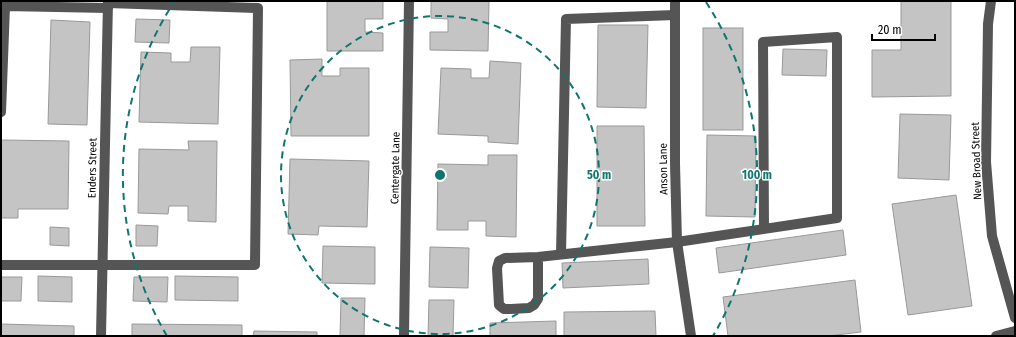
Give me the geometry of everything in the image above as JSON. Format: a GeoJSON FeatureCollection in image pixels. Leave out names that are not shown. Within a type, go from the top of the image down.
{"type":"FeatureCollection","features":[{"type":"Feature","properties":{"kind":"street","name":"Centergate Lane"},"geometry":{"type":"LineString","coordinates":[[404,336],[409,1]]}},
{"type":"Feature","properties":{"kind":"street","name":"Anson Lane"},"geometry":{"type":"LineString","coordinates":[[676,1],[675,164],[677,242],[691,336]]}},
{"type":"Feature","properties":{"kind":"street","name":"New Broad Street"},"geometry":{"type":"LineString","coordinates":[[992,1],[988,24],[986,162],[992,236],[1015,318]]}},
{"type":"Feature","properties":{"kind":"street"},"geometry":{"type":"LineString","coordinates":[[1,112],[5,6],[108,4],[258,8],[255,266],[1,265]]}},
{"type":"Feature","properties":{"kind":"street","name":"Enders Street"},"geometry":{"type":"LineString","coordinates":[[101,336],[108,4]]}},
{"type":"Feature","properties":{"kind":"street"},"geometry":{"type":"LineString","coordinates":[[561,254],[566,19],[675,15]]}},
{"type":"Feature","properties":{"kind":"street"},"geometry":{"type":"LineString","coordinates":[[538,257],[538,299],[534,305],[529,308],[504,309],[499,305],[497,268],[499,261],[505,258],[538,257],[677,242],[764,229],[837,218],[837,37],[763,42],[764,229]]}},
{"type":"Feature","properties":{"kind":"street"},"geometry":{"type":"LineString","coordinates":[[996,336],[1015,331]]}},
{"type":"Feature","properties":{"kind":"building"},"geometry":{"type":"Polygon","coordinates":[[[327,1],[383,1],[383,19],[365,19],[365,32],[383,33],[383,51],[327,51],[327,1]]]}},
{"type":"Feature","properties":{"kind":"building"},"geometry":{"type":"Polygon","coordinates":[[[431,1],[489,1],[488,51],[430,50],[430,32],[448,32],[448,19],[431,18],[431,1]]]}},
{"type":"Feature","properties":{"kind":"building"},"geometry":{"type":"Polygon","coordinates":[[[901,1],[951,1],[951,96],[872,97],[872,50],[901,50],[901,1]]]}},
{"type":"Feature","properties":{"kind":"building"},"geometry":{"type":"Polygon","coordinates":[[[136,19],[170,20],[169,43],[135,42],[136,19]]]}},
{"type":"Feature","properties":{"kind":"building"},"geometry":{"type":"Polygon","coordinates":[[[51,20],[90,22],[87,125],[48,124],[51,20]]]}},
{"type":"Feature","properties":{"kind":"building"},"geometry":{"type":"Polygon","coordinates":[[[598,25],[648,25],[646,108],[597,107],[598,25]]]}},
{"type":"Feature","properties":{"kind":"building"},"geometry":{"type":"Polygon","coordinates":[[[703,28],[743,28],[743,130],[703,130],[703,28]]]}},
{"type":"Feature","properties":{"kind":"building"},"geometry":{"type":"Polygon","coordinates":[[[191,47],[220,47],[218,124],[139,122],[141,52],[171,53],[171,62],[190,62],[191,47]]]}},
{"type":"Feature","properties":{"kind":"building"},"geometry":{"type":"Polygon","coordinates":[[[783,49],[827,50],[826,76],[782,75],[783,49]]]}},
{"type":"Feature","properties":{"kind":"building"},"geometry":{"type":"Polygon","coordinates":[[[322,59],[322,76],[340,76],[340,68],[369,68],[369,136],[291,136],[290,60],[322,59]]]}},
{"type":"Feature","properties":{"kind":"building"},"geometry":{"type":"Polygon","coordinates":[[[490,61],[521,63],[518,144],[488,142],[488,136],[438,134],[441,68],[471,69],[471,78],[489,78],[490,61]]]}},
{"type":"Feature","properties":{"kind":"building"},"geometry":{"type":"Polygon","coordinates":[[[900,114],[951,115],[949,180],[898,178],[900,114]]]}},
{"type":"Feature","properties":{"kind":"building"},"geometry":{"type":"Polygon","coordinates":[[[597,126],[644,126],[645,226],[597,226],[597,126]]]}},
{"type":"Feature","properties":{"kind":"building"},"geometry":{"type":"Polygon","coordinates":[[[707,135],[756,136],[755,217],[706,216],[707,135]]]}},
{"type":"Feature","properties":{"kind":"building"},"geometry":{"type":"Polygon","coordinates":[[[1,140],[69,141],[68,209],[18,209],[18,218],[1,218],[1,140]]]}},
{"type":"Feature","properties":{"kind":"building"},"geometry":{"type":"Polygon","coordinates":[[[188,141],[217,141],[216,222],[188,221],[188,206],[169,206],[168,214],[138,213],[139,149],[189,150],[188,141]]]}},
{"type":"Feature","properties":{"kind":"building"},"geometry":{"type":"Polygon","coordinates":[[[488,155],[517,155],[516,237],[486,236],[486,221],[468,221],[468,230],[437,230],[438,164],[488,165],[488,155]]]}},
{"type":"Feature","properties":{"kind":"building"},"geometry":{"type":"Polygon","coordinates":[[[290,159],[369,161],[367,227],[319,226],[318,235],[288,234],[290,159]]]}},
{"type":"Feature","properties":{"kind":"building"},"geometry":{"type":"Polygon","coordinates":[[[956,195],[972,306],[908,315],[892,204],[956,195]]]}},
{"type":"Feature","properties":{"kind":"building"},"geometry":{"type":"Polygon","coordinates":[[[136,225],[158,226],[157,246],[136,246],[136,225]]]}},
{"type":"Feature","properties":{"kind":"building"},"geometry":{"type":"Polygon","coordinates":[[[50,227],[69,228],[69,246],[50,245],[50,227]]]}},
{"type":"Feature","properties":{"kind":"building"},"geometry":{"type":"Polygon","coordinates":[[[843,230],[846,255],[719,273],[716,248],[843,230]]]}},
{"type":"Feature","properties":{"kind":"building"},"geometry":{"type":"Polygon","coordinates":[[[323,246],[375,247],[375,284],[322,283],[323,246]]]}},
{"type":"Feature","properties":{"kind":"building"},"geometry":{"type":"Polygon","coordinates":[[[430,247],[469,248],[468,288],[429,287],[430,247]]]}},
{"type":"Feature","properties":{"kind":"building"},"geometry":{"type":"Polygon","coordinates":[[[648,259],[649,284],[563,288],[562,263],[648,259]]]}},
{"type":"Feature","properties":{"kind":"building"},"geometry":{"type":"Polygon","coordinates":[[[38,276],[72,277],[72,302],[38,301],[38,276]]]}},
{"type":"Feature","properties":{"kind":"building"},"geometry":{"type":"Polygon","coordinates":[[[175,276],[238,277],[238,301],[175,300],[175,276]]]}},
{"type":"Feature","properties":{"kind":"building"},"geometry":{"type":"Polygon","coordinates":[[[1,277],[22,277],[21,301],[1,301],[1,277]]]}},
{"type":"Feature","properties":{"kind":"building"},"geometry":{"type":"Polygon","coordinates":[[[134,277],[168,277],[167,302],[133,301],[134,277]]]}},
{"type":"Feature","properties":{"kind":"building"},"geometry":{"type":"Polygon","coordinates":[[[855,280],[861,332],[828,336],[728,336],[723,297],[855,280]]]}},
{"type":"Feature","properties":{"kind":"building"},"geometry":{"type":"Polygon","coordinates":[[[341,298],[365,298],[364,336],[340,336],[341,298]]]}},
{"type":"Feature","properties":{"kind":"building"},"geometry":{"type":"Polygon","coordinates":[[[429,300],[454,300],[453,336],[428,336],[429,300]]]}},
{"type":"Feature","properties":{"kind":"building"},"geometry":{"type":"Polygon","coordinates":[[[655,311],[656,336],[564,336],[564,312],[655,311]]]}},
{"type":"Feature","properties":{"kind":"building"},"geometry":{"type":"Polygon","coordinates":[[[556,321],[556,336],[490,336],[490,323],[556,321]]]}},
{"type":"Feature","properties":{"kind":"building"},"geometry":{"type":"Polygon","coordinates":[[[1,324],[74,326],[74,336],[1,336],[1,324]]]}},
{"type":"Feature","properties":{"kind":"building"},"geometry":{"type":"Polygon","coordinates":[[[132,324],[242,325],[242,336],[132,336],[132,324]]]}},
{"type":"Feature","properties":{"kind":"building"},"geometry":{"type":"Polygon","coordinates":[[[254,331],[317,332],[317,336],[253,336],[254,331]]]}}]}
